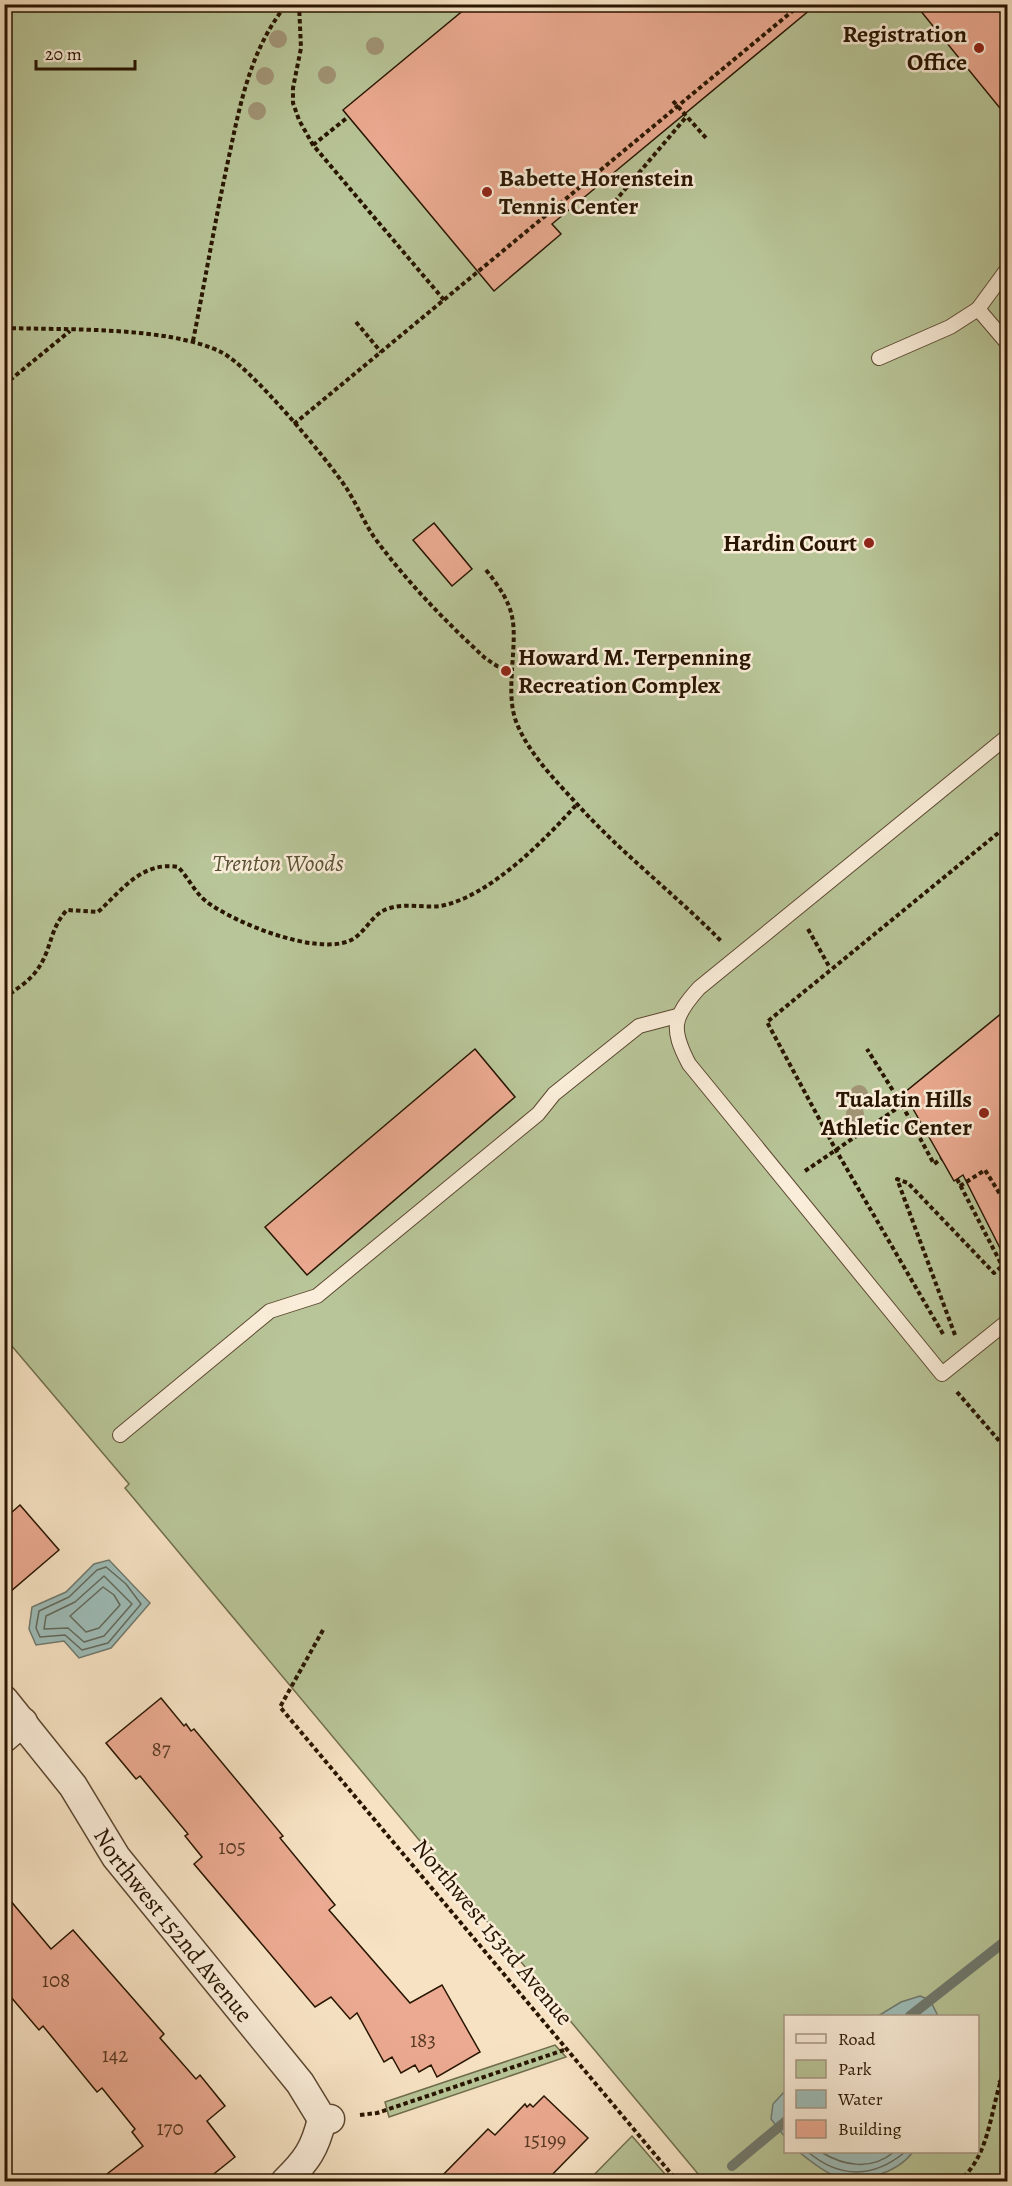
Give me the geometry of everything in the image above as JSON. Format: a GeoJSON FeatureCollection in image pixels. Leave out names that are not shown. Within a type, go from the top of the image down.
{"type":"FeatureCollection","features":[{"type":"Feature","properties":{"kind":"street","name":"Northwest 152nd Avenue"},"geometry":{"type":"LineString","coordinates":[[4,1700],[14,1730],[73,1786],[116,1857],[300,2083],[326,2119]]}},
{"type":"Feature","properties":{"kind":"street"},"geometry":{"type":"LineString","coordinates":[[285,2181],[316,2144],[326,2119]]}},
{"type":"Feature","properties":{"kind":"lane"},"geometry":{"type":"LineString","coordinates":[[879,358],[950,327],[978,309],[1008,268]]}},
{"type":"Feature","properties":{"kind":"lane"},"geometry":{"type":"LineString","coordinates":[[978,309],[1008,344]]}},
{"type":"Feature","properties":{"kind":"lane"},"geometry":{"type":"LineString","coordinates":[[1008,736],[699,988],[677,1016],[675,1032],[689,1064],[942,1374],[1008,1321]]}},
{"type":"Feature","properties":{"kind":"lane"},"geometry":{"type":"LineString","coordinates":[[120,1435],[270,1311],[317,1296],[538,1114],[554,1094],[639,1026],[677,1016]]}},
{"type":"Feature","properties":{"kind":"path"},"geometry":{"type":"LineString","coordinates":[[193,341],[213,231],[250,68],[270,25],[287,4]]}},
{"type":"Feature","properties":{"kind":"path"},"geometry":{"type":"LineString","coordinates":[[299,4],[301,48],[293,88],[293,103],[313,146],[444,300]]}},
{"type":"Feature","properties":{"kind":"path"},"geometry":{"type":"LineString","coordinates":[[294,424],[801,4]]}},
{"type":"Feature","properties":{"kind":"path"},"geometry":{"type":"LineString","coordinates":[[673,101],[706,138]]}},
{"type":"Feature","properties":{"kind":"path"},"geometry":{"type":"LineString","coordinates":[[622,208],[616,200],[687,116]]}},
{"type":"Feature","properties":{"kind":"path"},"geometry":{"type":"LineString","coordinates":[[313,146],[348,117]]}},
{"type":"Feature","properties":{"kind":"path"},"geometry":{"type":"LineString","coordinates":[[356,322],[381,352]]}},
{"type":"Feature","properties":{"kind":"path"},"geometry":{"type":"LineString","coordinates":[[4,328],[111,332],[193,341],[224,353],[259,385],[347,489],[373,535],[402,573],[485,658],[497,666],[512,670]]}},
{"type":"Feature","properties":{"kind":"path"},"geometry":{"type":"LineString","coordinates":[[4,385],[70,331]]}},
{"type":"Feature","properties":{"kind":"path"},"geometry":{"type":"LineString","coordinates":[[486,570],[498,585],[513,614],[515,626],[511,702],[517,724],[552,776],[595,826],[688,908],[736,956]]}},
{"type":"Feature","properties":{"kind":"path"},"geometry":{"type":"LineString","coordinates":[[4,998],[37,970],[47,950],[52,930],[67,910],[98,912],[131,880],[147,869],[168,865],[178,867],[194,890],[208,903],[235,918],[273,934],[314,943],[337,944],[349,941],[359,934],[373,917],[383,910],[398,906],[441,906],[464,897],[497,878],[528,854],[578,804]]}},
{"type":"Feature","properties":{"kind":"path"},"geometry":{"type":"LineString","coordinates":[[961,1359],[837,1152],[767,1022],[830,968],[1008,825]]}},
{"type":"Feature","properties":{"kind":"path"},"geometry":{"type":"LineString","coordinates":[[796,908],[830,968]]}},
{"type":"Feature","properties":{"kind":"path"},"geometry":{"type":"LineString","coordinates":[[1003,995],[1008,989]]}},
{"type":"Feature","properties":{"kind":"path"},"geometry":{"type":"LineString","coordinates":[[867,1049],[902,1105],[934,1164],[941,1160]]}},
{"type":"Feature","properties":{"kind":"path"},"geometry":{"type":"LineString","coordinates":[[786,1183],[837,1152],[902,1105]]}},
{"type":"Feature","properties":{"kind":"path"},"geometry":{"type":"LineString","coordinates":[[924,1144],[930,1140]]}},
{"type":"Feature","properties":{"kind":"path"},"geometry":{"type":"LineString","coordinates":[[960,1186],[985,1170],[1008,1207]]}},
{"type":"Feature","properties":{"kind":"path"},"geometry":{"type":"LineString","coordinates":[[961,1359],[897,1179],[908,1183],[994,1273],[1001,1267]]}},
{"type":"Feature","properties":{"kind":"path"},"geometry":{"type":"LineString","coordinates":[[957,1179],[1008,1277]]}},
{"type":"Feature","properties":{"kind":"path"},"geometry":{"type":"LineString","coordinates":[[942,1374],[1008,1451]]}},
{"type":"Feature","properties":{"kind":"path","name":"Northwest 153rd Avenue"},"geometry":{"type":"LineString","coordinates":[[323,1630],[280,1707],[678,2181]]}},
{"type":"Feature","properties":{"kind":"path"},"geometry":{"type":"LineString","coordinates":[[326,2119],[377,2114],[567,2049]]}},
{"type":"Feature","properties":{"kind":"path"},"geometry":{"type":"LineString","coordinates":[[979,2153],[988,2134],[999,2080],[1008,2063]]}},
{"type":"Feature","properties":{"kind":"path"},"geometry":{"type":"LineString","coordinates":[[999,2080],[1008,2091]]}},
{"type":"Feature","properties":{"kind":"path"},"geometry":{"type":"LineString","coordinates":[[958,2181],[979,2153]]}},
{"type":"Feature","properties":{"kind":"green space","name":"Howard M. Terpenning Recreation Complex"},"geometry":{"type":"Polygon","coordinates":[[[4,5],[1007,5],[1007,2181],[704,2181],[125,1488],[129,1484],[5,1338],[4,5]]]}},
{"type":"Feature","properties":{"kind":"green space"},"geometry":{"type":"Polygon","coordinates":[[[555,2045],[566,2057],[389,2117],[385,2102],[555,2045]]]}},
{"type":"Feature","properties":{"kind":"green space"},"geometry":{"type":"Polygon","coordinates":[[[632,2136],[671,2181],[588,2181],[632,2136]]]}},
{"type":"Feature","properties":{"kind":"water"},"geometry":{"type":"Polygon","coordinates":[[[109,1560],[150,1603],[111,1648],[79,1658],[64,1641],[36,1645],[29,1629],[32,1607],[66,1592],[94,1564],[109,1560]]]}},
{"type":"Feature","properties":{"kind":"water"},"geometry":{"type":"Polygon","coordinates":[[[920,1996],[930,2000],[938,2015],[880,2015],[901,2002],[920,1996]]]}},
{"type":"Feature","properties":{"kind":"water"},"geometry":{"type":"Polygon","coordinates":[[[784,2092],[784,2136],[771,2119],[773,2104],[784,2092]]]}},
{"type":"Feature","properties":{"kind":"water"},"geometry":{"type":"Polygon","coordinates":[[[800,2153],[912,2153],[898,2166],[866,2178],[835,2176],[800,2153]]]}},
{"type":"Feature","properties":{"kind":"building","name":"Babette Horenstein Tennis Center"},"geometry":{"type":"Polygon","coordinates":[[[471,4],[817,4],[552,224],[561,234],[494,291],[343,110],[471,4]]]}},
{"type":"Feature","properties":{"kind":"building","name":"Registration Office"},"geometry":{"type":"Polygon","coordinates":[[[915,4],[1008,4],[1008,118],[915,4]]]}},
{"type":"Feature","properties":{"kind":"building"},"geometry":{"type":"Polygon","coordinates":[[[434,523],[472,569],[452,586],[413,540],[434,523]]]}},
{"type":"Feature","properties":{"kind":"building"},"geometry":{"type":"Polygon","coordinates":[[[1008,1008],[1008,1264],[963,1175],[954,1181],[904,1093],[1008,1008]]]}},
{"type":"Feature","properties":{"kind":"building"},"geometry":{"type":"Polygon","coordinates":[[[475,1049],[515,1097],[307,1275],[265,1227],[475,1049]]]}},
{"type":"Feature","properties":{"kind":"building"},"geometry":{"type":"Polygon","coordinates":[[[20,1505],[59,1550],[4,1597],[4,1519],[20,1505]]]}},
{"type":"Feature","properties":{"kind":"building"},"geometry":{"type":"Polygon","coordinates":[[[161,1698],[184,1726],[186,1724],[191,1731],[194,1729],[283,1836],[280,1838],[335,1905],[329,1910],[410,2003],[442,1985],[480,2052],[437,2077],[431,2065],[419,2072],[415,2065],[401,2073],[392,2057],[384,2062],[357,2013],[350,2019],[331,1997],[315,2007],[194,1864],[202,1857],[185,1836],[188,1834],[140,1776],[136,1779],[106,1743],[161,1698]]]}},
{"type":"Feature","properties":{"kind":"building"},"geometry":{"type":"Polygon","coordinates":[[[4,1893],[51,1949],[73,1930],[164,2034],[160,2038],[196,2079],[200,2075],[225,2106],[207,2121],[235,2157],[205,2181],[98,2181],[143,2146],[132,2132],[135,2129],[102,2088],[97,2092],[43,2026],[39,2030],[4,1989],[4,1893]]]}},
{"type":"Feature","properties":{"kind":"building"},"geometry":{"type":"Polygon","coordinates":[[[544,2096],[588,2138],[546,2181],[437,2181],[488,2129],[495,2135],[525,2104],[527,2107],[530,2104],[533,2107],[544,2096]]]}},
{"type":"Feature","properties":{"kind":"waterway"},"geometry":{"type":"LineString","coordinates":[[911,2015],[1008,1939]]}},
{"type":"Feature","properties":{"kind":"waterway"},"geometry":{"type":"LineString","coordinates":[[732,2166],[784,2123]]}},
{"type":"Feature","properties":{"kind":"place","name":"Registration Office"},"geometry":{"type":"Point","coordinates":[979,48]}},
{"type":"Feature","properties":{"kind":"place","name":"Babette Horenstein Tennis Center"},"geometry":{"type":"Point","coordinates":[487,192]}},
{"type":"Feature","properties":{"kind":"place","name":"Hardin Court"},"geometry":{"type":"Point","coordinates":[869,543]}},
{"type":"Feature","properties":{"kind":"place","name":"Howard M. Terpenning Recreation Complex"},"geometry":{"type":"Point","coordinates":[506,671]}},
{"type":"Feature","properties":{"kind":"place","name":"Tualatin Hills Athletic Center"},"geometry":{"type":"Point","coordinates":[984,1113]}},
{"type":"Feature","properties":{"kind":"park label","name":"Trenton Woods"},"geometry":{"type":"Point","coordinates":[278,863]}}]}
